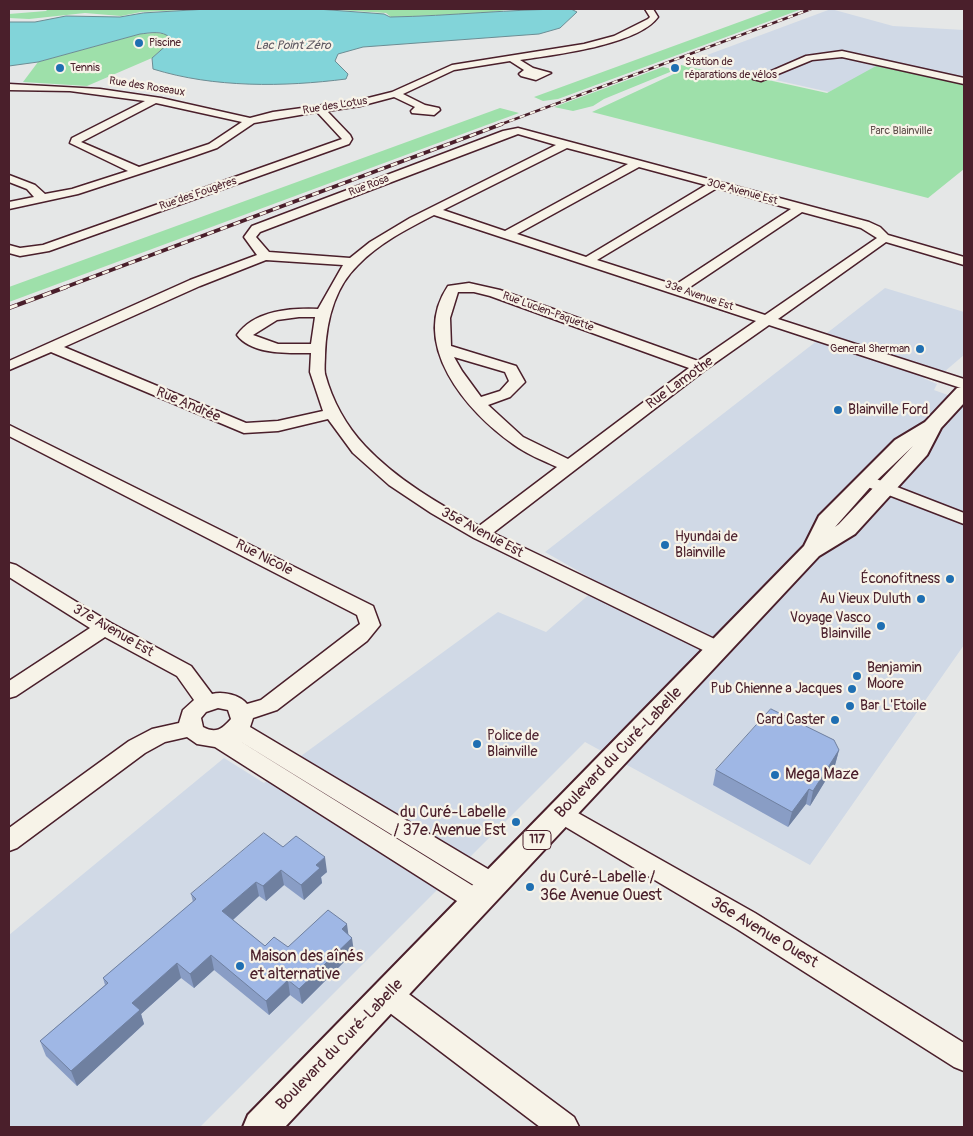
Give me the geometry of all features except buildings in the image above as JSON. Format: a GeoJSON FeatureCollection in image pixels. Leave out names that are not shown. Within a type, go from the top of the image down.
{"type":"FeatureCollection","features":[{"type":"Feature","properties":{"kind":"main road","name":"Boulevard du Curé-Labelle"},"geometry":{"type":"LineString","coordinates":[[261,1127],[811,551],[847,529],[876,484],[920,451],[932,426],[964,392]]}},
{"type":"Feature","properties":{"kind":"street","name":"Rue des Lotus"},"geometry":{"type":"LineString","coordinates":[[9,205],[74,192],[213,146],[250,121],[279,114],[321,110],[360,103],[395,94],[452,68],[567,50],[618,38],[651,21],[654,17],[649,9]]}},
{"type":"Feature","properties":{"kind":"street"},"geometry":{"type":"LineString","coordinates":[[758,79],[812,56],[826,53],[842,54],[964,81]]}},
{"type":"Feature","properties":{"kind":"street"},"geometry":{"type":"LineString","coordinates":[[511,58],[530,70]]}},
{"type":"Feature","properties":{"kind":"street"},"geometry":{"type":"LineString","coordinates":[[9,99],[20,86]]}},
{"type":"Feature","properties":{"kind":"street","name":"Rue des Roseaux"},"geometry":{"type":"LineString","coordinates":[[9,87],[53,87],[179,104],[250,121]]}},
{"type":"Feature","properties":{"kind":"street"},"geometry":{"type":"LineString","coordinates":[[395,94],[422,108]]}},
{"type":"Feature","properties":{"kind":"street"},"geometry":{"type":"LineString","coordinates":[[138,171],[75,143],[76,140],[153,101]]}},
{"type":"Feature","properties":{"kind":"street","name":"Rue des Fougères"},"geometry":{"type":"LineString","coordinates":[[9,249],[20,252],[45,248],[345,142],[347,139],[345,135],[321,110]]}},
{"type":"Feature","properties":{"kind":"street","name":"30e Avenue Est"},"geometry":{"type":"LineString","coordinates":[[515,131],[865,225],[876,230],[884,238],[964,262]]}},
{"type":"Feature","properties":{"kind":"street","name":"Rue Rosa"},"geometry":{"type":"LineString","coordinates":[[265,256],[250,238],[251,233],[256,230],[515,131]]}},
{"type":"Feature","properties":{"kind":"street","name":"35e Avenue Est"},"geometry":{"type":"LineString","coordinates":[[566,144],[433,211],[399,230],[352,262],[323,313],[314,348],[318,378],[331,414],[355,446],[383,472],[418,498],[480,534],[718,649]]}},
{"type":"Feature","properties":{"kind":"street"},"geometry":{"type":"LineString","coordinates":[[508,234],[637,164]]}},
{"type":"Feature","properties":{"kind":"street"},"geometry":{"type":"LineString","coordinates":[[9,178],[30,187],[43,199]]}},
{"type":"Feature","properties":{"kind":"street"},"geometry":{"type":"LineString","coordinates":[[589,260],[715,185]]}},
{"type":"Feature","properties":{"kind":"street"},"geometry":{"type":"LineString","coordinates":[[678,289],[800,208]]}},
{"type":"Feature","properties":{"kind":"street","name":"33e Avenue Est"},"geometry":{"type":"LineString","coordinates":[[433,211],[589,260],[964,384]]}},
{"type":"Feature","properties":{"kind":"street","name":"Rue Lamothe"},"geometry":{"type":"LineString","coordinates":[[480,534],[700,367],[884,238]]}},
{"type":"Feature","properties":{"kind":"street"},"geometry":{"type":"LineString","coordinates":[[9,366],[194,283],[265,256],[352,262]]}},
{"type":"Feature","properties":{"kind":"street","name":"Rue Lucien-Paquette"},"geometry":{"type":"LineString","coordinates":[[568,466],[538,452],[511,435],[478,403],[459,379],[444,349],[441,323],[448,300],[454,289],[463,287],[494,293],[700,367]]}},
{"type":"Feature","properties":{"kind":"street"},"geometry":{"type":"LineString","coordinates":[[314,348],[276,349],[255,343],[244,335],[263,320],[285,312],[323,313]]}},
{"type":"Feature","properties":{"kind":"street","name":"Rue Andrée"},"geometry":{"type":"LineString","coordinates":[[51,347],[244,428],[278,426],[331,414]]}},
{"type":"Feature","properties":{"kind":"street"},"geometry":{"type":"LineString","coordinates":[[444,349],[511,369],[517,382],[505,394],[478,403]]}},
{"type":"Feature","properties":{"kind":"street","name":"Rue Nicole"},"geometry":{"type":"LineString","coordinates":[[9,430],[366,611],[370,625],[360,636],[269,705],[233,727]]}},
{"type":"Feature","properties":{"kind":"street"},"geometry":{"type":"LineString","coordinates":[[876,484],[964,519]]}},
{"type":"Feature","properties":{"kind":"street","name":"37e Avenue Est"},"geometry":{"type":"LineString","coordinates":[[9,569],[104,628],[184,671],[207,702]]}},
{"type":"Feature","properties":{"kind":"street"},"geometry":{"type":"LineString","coordinates":[[9,691],[104,628]]}},
{"type":"Feature","properties":{"kind":"street"},"geometry":{"type":"LineString","coordinates":[[228,701],[239,706],[233,727],[206,739],[196,736],[190,729],[188,722],[191,714],[207,702],[228,701]]}},
{"type":"Feature","properties":{"kind":"street"},"geometry":{"type":"LineString","coordinates":[[233,727],[327,794],[486,893]]}},
{"type":"Feature","properties":{"kind":"street"},"geometry":{"type":"LineString","coordinates":[[9,842],[136,747],[160,735],[190,729]]}},
{"type":"Feature","properties":{"kind":"street","name":"36e Avenue Ouest"},"geometry":{"type":"LineString","coordinates":[[562,813],[746,921],[964,1058]]}},
{"type":"Feature","properties":{"kind":"street"},"geometry":{"type":"LineString","coordinates":[[388,995],[564,1127]]}},
{"type":"Feature","properties":{"kind":"shaded area"},"geometry":{"type":"Polygon","coordinates":[[[831,9],[893,26],[964,30],[964,80],[886,63],[829,92],[691,61],[831,9]]]}},
{"type":"Feature","properties":{"kind":"shaded area"},"geometry":{"type":"Polygon","coordinates":[[[885,288],[964,312],[964,355],[944,372],[923,378],[937,384],[934,390],[964,401],[964,645],[810,865],[585,742],[200,1127],[9,1127],[9,935],[224,758],[264,783],[498,612],[546,632],[601,584],[545,552],[885,288]]]}},
{"type":"Feature","properties":{"kind":"green space"},"geometry":{"type":"Polygon","coordinates":[[[48,9],[206,9],[141,12],[121,16],[85,13],[29,19],[9,18],[9,14],[46,11],[48,9]]]}},
{"type":"Feature","properties":{"kind":"green space"},"geometry":{"type":"Polygon","coordinates":[[[324,9],[512,9],[486,13],[391,17],[386,13],[324,9]]]}},
{"type":"Feature","properties":{"kind":"green space"},"geometry":{"type":"Polygon","coordinates":[[[775,9],[802,9],[558,99],[543,101],[534,97],[775,9]]]}},
{"type":"Feature","properties":{"kind":"green space"},"geometry":{"type":"Polygon","coordinates":[[[140,34],[166,34],[169,38],[169,43],[152,58],[87,86],[23,82],[38,62],[140,34]]]}},
{"type":"Feature","properties":{"kind":"green space","name":"Parc Blainville"},"geometry":{"type":"Polygon","coordinates":[[[681,65],[743,79],[750,76],[827,93],[876,66],[964,84],[964,169],[928,198],[592,112],[678,72],[681,65]]]}},
{"type":"Feature","properties":{"kind":"green space"},"geometry":{"type":"Polygon","coordinates":[[[663,67],[672,69],[670,72],[604,99],[593,106],[573,111],[554,107],[663,67]]]}},
{"type":"Feature","properties":{"kind":"green space"},"geometry":{"type":"Polygon","coordinates":[[[500,108],[519,113],[9,302],[9,287],[500,108]]]}},
{"type":"Feature","properties":{"kind":"water","name":"Lac Point Zéro"},"geometry":{"type":"Polygon","coordinates":[[[208,9],[317,9],[384,14],[390,17],[548,9],[571,9],[577,12],[560,28],[539,34],[363,47],[338,54],[335,61],[348,74],[346,79],[322,82],[274,84],[225,83],[200,80],[153,69],[152,58],[169,43],[170,38],[167,35],[156,33],[140,34],[38,62],[9,66],[9,22],[35,22],[66,16],[120,17],[143,13],[208,9]]]}},
{"type":"Feature","properties":{"kind":"railway"},"geometry":{"type":"LineString","coordinates":[[499,125],[811,9]]}},
{"type":"Feature","properties":{"kind":"railway"},"geometry":{"type":"LineString","coordinates":[[63,288],[502,124]]}},
{"type":"Feature","properties":{"kind":"railway"},"geometry":{"type":"LineString","coordinates":[[9,308],[66,287]]}},
{"type":"Feature","properties":{"kind":"place","name":"Piscine"},"geometry":{"type":"Point","coordinates":[139,43]}},
{"type":"Feature","properties":{"kind":"place","name":"Tennis"},"geometry":{"type":"Point","coordinates":[60,68]}},
{"type":"Feature","properties":{"kind":"place","name":"Station de réparations de vélos"},"geometry":{"type":"Point","coordinates":[675,68]}},
{"type":"Feature","properties":{"kind":"place","name":"General Sherman"},"geometry":{"type":"Point","coordinates":[920,349]}},
{"type":"Feature","properties":{"kind":"place","name":"Blainville Ford"},"geometry":{"type":"Point","coordinates":[838,410]}},
{"type":"Feature","properties":{"kind":"place","name":"Hyundai de Blainville"},"geometry":{"type":"Point","coordinates":[665,545]}},
{"type":"Feature","properties":{"kind":"place","name":"Éconofitness"},"geometry":{"type":"Point","coordinates":[950,579]}},
{"type":"Feature","properties":{"kind":"place","name":"Au Vieux Duluth"},"geometry":{"type":"Point","coordinates":[921,599]}},
{"type":"Feature","properties":{"kind":"place","name":"Voyage Vasco Blainville"},"geometry":{"type":"Point","coordinates":[881,626]}},
{"type":"Feature","properties":{"kind":"place","name":"Benjamin Moore"},"geometry":{"type":"Point","coordinates":[857,676]}},
{"type":"Feature","properties":{"kind":"place","name":"Pub Chienne a Jacques"},"geometry":{"type":"Point","coordinates":[852,689]}},
{"type":"Feature","properties":{"kind":"place","name":"Bar L'Etoile"},"geometry":{"type":"Point","coordinates":[850,706]}},
{"type":"Feature","properties":{"kind":"place","name":"Card Caster"},"geometry":{"type":"Point","coordinates":[835,720]}},
{"type":"Feature","properties":{"kind":"place","name":"Police de Blainville"},"geometry":{"type":"Point","coordinates":[477,744]}},
{"type":"Feature","properties":{"kind":"place","name":"Mega Maze"},"geometry":{"type":"Point","coordinates":[775,775]}},
{"type":"Feature","properties":{"kind":"place","name":"du Curé-Labelle / 37e Avenue Est"},"geometry":{"type":"Point","coordinates":[516,822]}},
{"type":"Feature","properties":{"kind":"place","name":"du Curé-Labelle / 36e Avenue Ouest"},"geometry":{"type":"Point","coordinates":[530,887]}},
{"type":"Feature","properties":{"kind":"place","name":"Maison des aînés et alternative"},"geometry":{"type":"Point","coordinates":[240,966]}}]}
